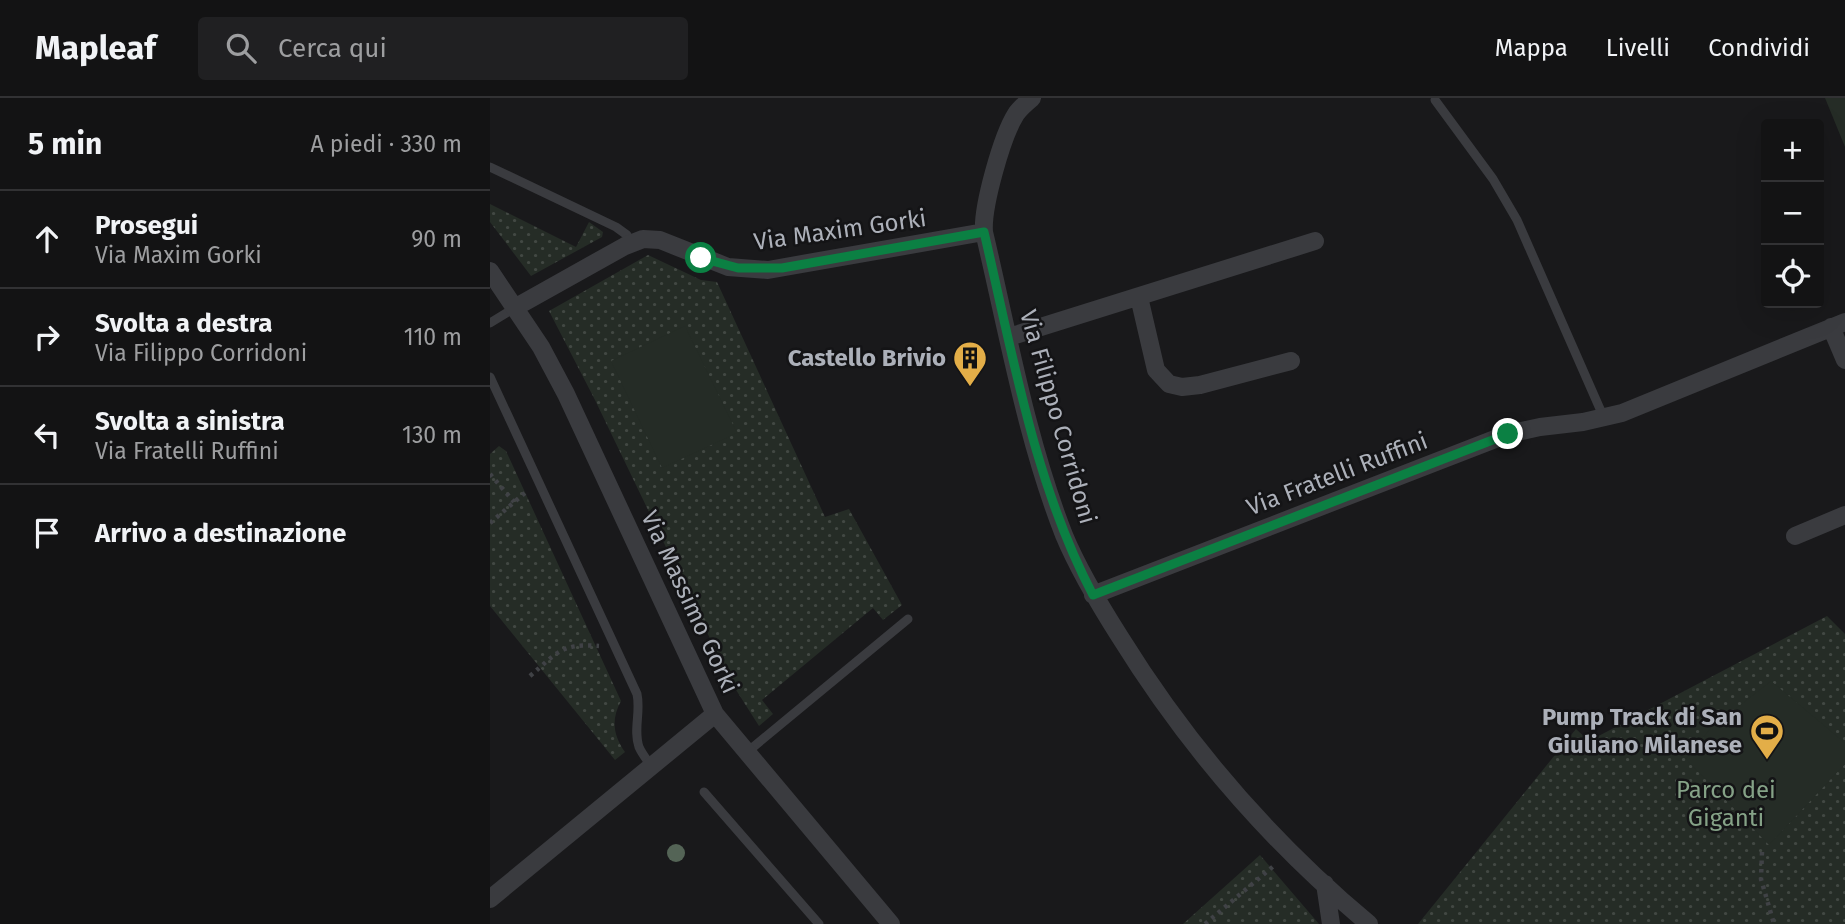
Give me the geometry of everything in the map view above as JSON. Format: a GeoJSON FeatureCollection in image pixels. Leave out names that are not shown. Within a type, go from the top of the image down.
{"type":"FeatureCollection","features":[{"type":"Feature","properties":{"kind":"street","name":"Via Filippo Corridoni"},"geometry":{"type":"LineString","coordinates":[[1032,98],[1018,111],[999,157],[985,212],[984,232],[1037,453],[1068,544],[1093,595],[1135,663],[1179,724],[1232,789],[1325,884],[1369,924]]}},
{"type":"Feature","properties":{"kind":"street","name":"Via Maxim Gorki"},"geometry":{"type":"LineString","coordinates":[[516,307],[631,243],[643,239],[660,240],[728,267],[768,270],[984,232]]}},
{"type":"Feature","properties":{"kind":"street"},"geometry":{"type":"LineString","coordinates":[[1009,337],[1315,241]]}},
{"type":"Feature","properties":{"kind":"street","name":"Via Massimo Gorki"},"geometry":{"type":"LineString","coordinates":[[490,271],[516,307],[566,394],[715,714],[891,924]]}},
{"type":"Feature","properties":{"kind":"street"},"geometry":{"type":"LineString","coordinates":[[1139,297],[1156,370],[1169,384],[1182,387],[1200,385],[1291,361]]}},
{"type":"Feature","properties":{"kind":"street","name":"Via Fratelli Ruffini"},"geometry":{"type":"LineString","coordinates":[[1093,595],[1508,434],[1604,418],[1632,410],[1838,325]]}},
{"type":"Feature","properties":{"kind":"street"},"geometry":{"type":"LineString","coordinates":[[1838,325],[1845,360]]}},
{"type":"Feature","properties":{"kind":"street"},"geometry":{"type":"LineString","coordinates":[[1795,536],[1845,515]]}},
{"type":"Feature","properties":{"kind":"street"},"geometry":{"type":"LineString","coordinates":[[490,899],[715,714]]}},
{"type":"Feature","properties":{"kind":"street"},"geometry":{"type":"LineString","coordinates":[[1325,884],[1331,924]]}},
{"type":"Feature","properties":{"kind":"lane"},"geometry":{"type":"LineString","coordinates":[[1435,100],[1493,179],[1517,220],[1604,418]]}},
{"type":"Feature","properties":{"kind":"lane"},"geometry":{"type":"LineString","coordinates":[[490,167],[616,227],[627,235],[631,243]]}},
{"type":"Feature","properties":{"kind":"lane"},"geometry":{"type":"LineString","coordinates":[[490,323],[516,307]]}},
{"type":"Feature","properties":{"kind":"lane"},"geometry":{"type":"LineString","coordinates":[[490,377],[636,694],[639,705],[636,737],[652,766]]}},
{"type":"Feature","properties":{"kind":"lane"},"geometry":{"type":"LineString","coordinates":[[746,753],[908,619]]}},
{"type":"Feature","properties":{"kind":"lane"},"geometry":{"type":"LineString","coordinates":[[704,792],[819,924]]}},
{"type":"Feature","properties":{"kind":"path"},"geometry":{"type":"LineString","coordinates":[[490,474],[514,502]]}},
{"type":"Feature","properties":{"kind":"path"},"geometry":{"type":"LineString","coordinates":[[490,523],[514,502],[541,484]]}},
{"type":"Feature","properties":{"kind":"path"},"geometry":{"type":"LineString","coordinates":[[530,676],[566,647],[613,643]]}},
{"type":"Feature","properties":{"kind":"path"},"geometry":{"type":"LineString","coordinates":[[1205,924],[1292,851]]}},
{"type":"Feature","properties":{"kind":"path"},"geometry":{"type":"LineString","coordinates":[[1762,852],[1761,879],[1774,924]]}},
{"type":"Feature","properties":{"kind":"green space"},"geometry":{"type":"Polygon","coordinates":[[[1825,98],[1845,98],[1845,147],[1825,98]]]}},
{"type":"Feature","properties":{"kind":"green space"},"geometry":{"type":"Polygon","coordinates":[[[490,204],[576,247],[589,222],[603,232],[602,237],[531,276],[490,222],[490,204]]]}},
{"type":"Feature","properties":{"kind":"green space"},"geometry":{"type":"Polygon","coordinates":[[[648,255],[701,280],[717,282],[825,517],[849,509],[902,605],[883,620],[873,608],[762,700],[773,714],[759,726],[731,682],[595,400],[549,311],[648,255]]]}},
{"type":"Feature","properties":{"kind":"green space"},"geometry":{"type":"Polygon","coordinates":[[[685,326],[737,433],[662,468],[611,361],[685,326]]]}},
{"type":"Feature","properties":{"kind":"green space"},"geometry":{"type":"Polygon","coordinates":[[[499,446],[506,451],[621,701],[615,727],[625,752],[615,760],[490,606],[490,454],[499,446]]]}},
{"type":"Feature","properties":{"kind":"green space","name":"Parco dei Giganti"},"geometry":{"type":"Polygon","coordinates":[[[1827,616],[1845,634],[1845,924],[1418,924],[1576,729],[1589,741],[1827,616]]]}},
{"type":"Feature","properties":{"kind":"green space","name":"Pump Track di San Giuliano Milanese"},"geometry":{"type":"Polygon","coordinates":[[[1771,681],[1845,743],[1845,764],[1769,845],[1686,759],[1710,729],[1771,681]]]}},
{"type":"Feature","properties":{"kind":"green space"},"geometry":{"type":"Polygon","coordinates":[[[1260,855],[1319,924],[1183,924],[1260,855]]]}},
{"type":"Feature","properties":{"kind":"place","name":"Castello Brivio"},"geometry":{"type":"Point","coordinates":[970,388]}},
{"type":"Feature","properties":{"kind":"place","name":"Pump Track di San Giuliano Milanese"},"geometry":{"type":"Point","coordinates":[1767,761]}},
{"type":"Feature","properties":{"kind":"route"},"geometry":{"type":"LineString","coordinates":[[701,258],[728,267],[768,270],[984,232],[1032,435],[1057,517],[1093,595],[1508,434]]}}]}
